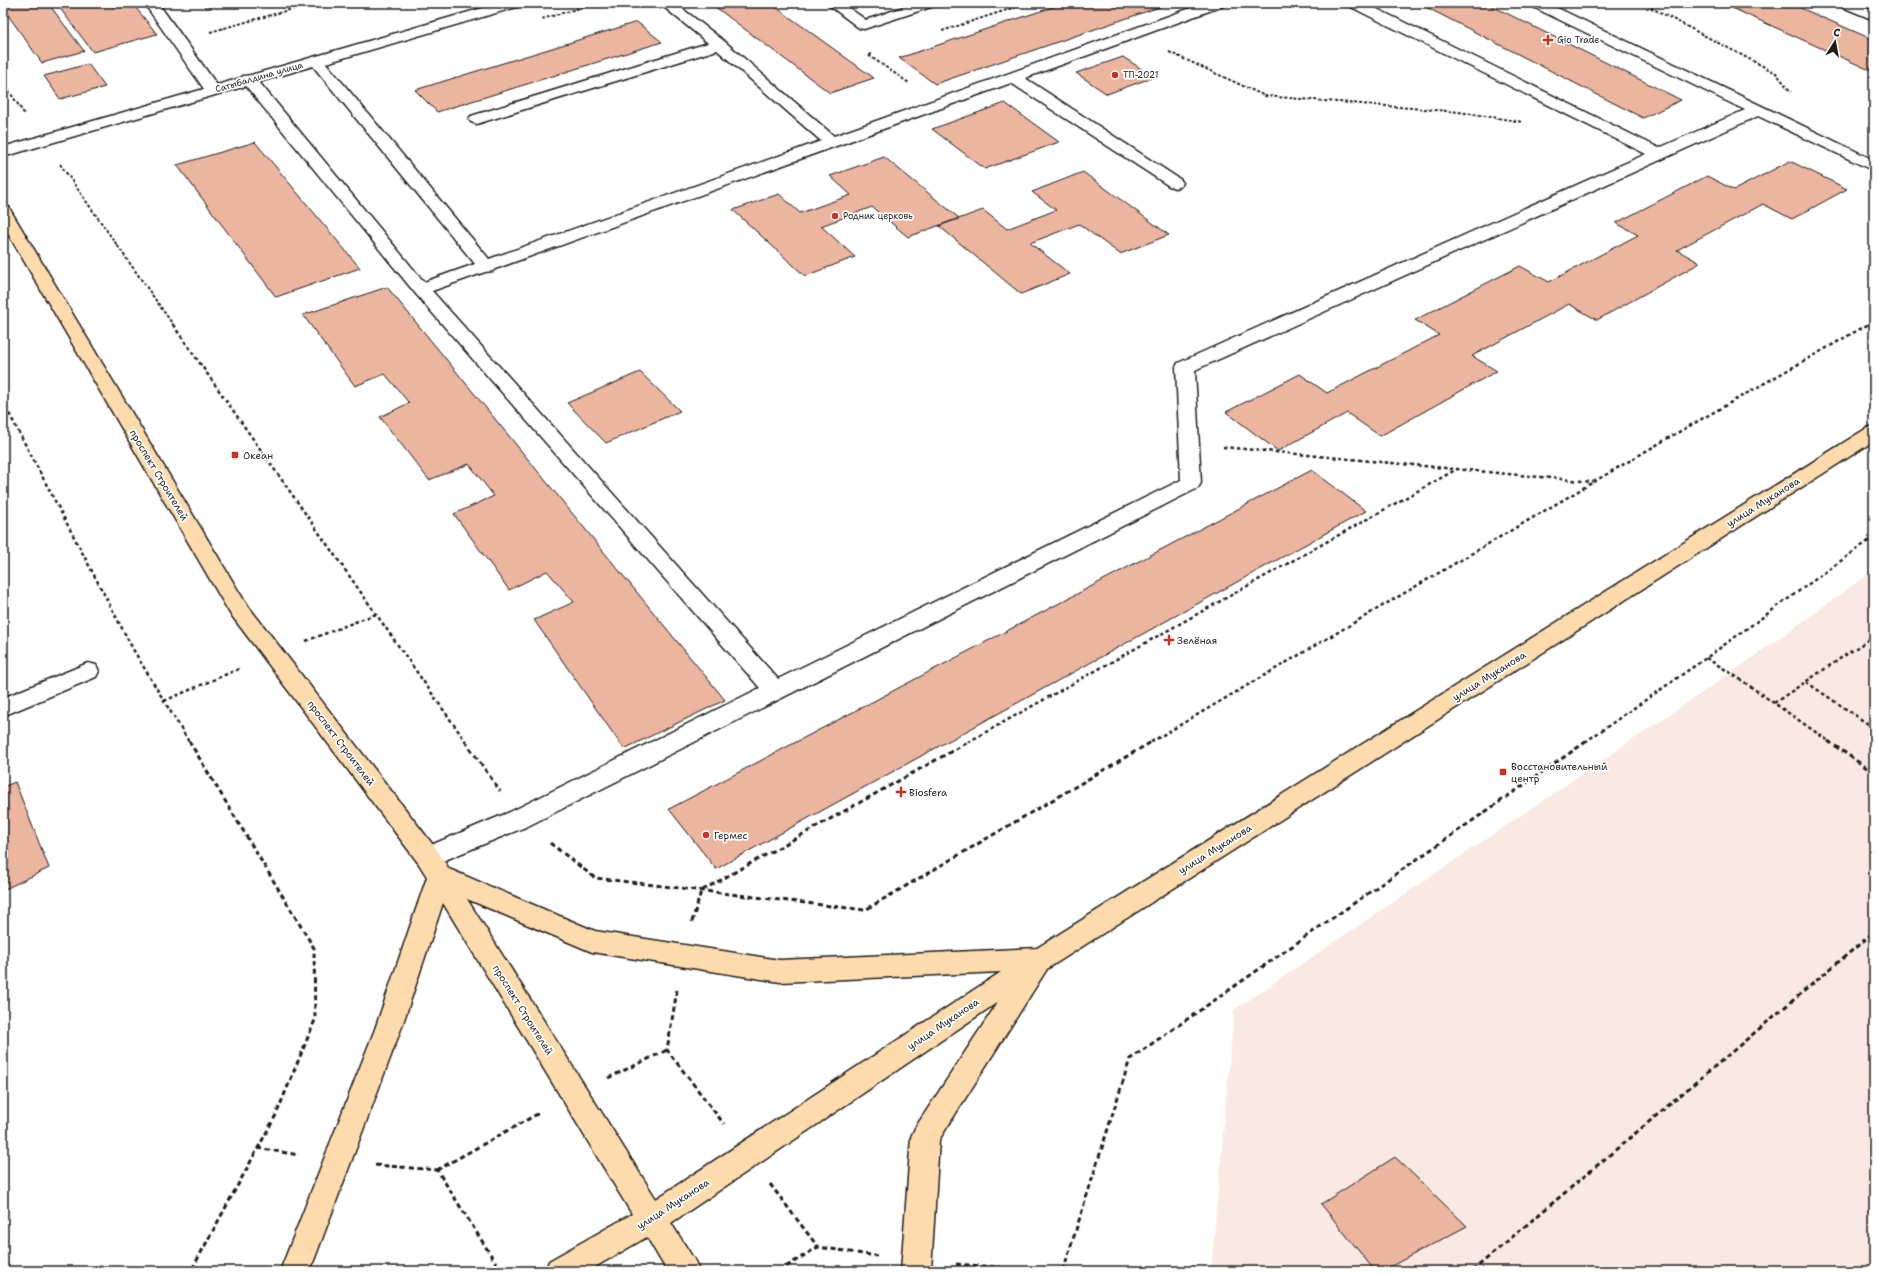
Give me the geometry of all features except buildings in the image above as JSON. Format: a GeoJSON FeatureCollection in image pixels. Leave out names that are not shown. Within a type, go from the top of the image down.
{"type":"FeatureCollection","features":[{"type":"Feature","properties":{"kind":"main road","name":"проспект Строителей"},"geometry":{"type":"LineString","coordinates":[[3,211],[237,607],[434,866],[684,1271]]}},
{"type":"Feature","properties":{"kind":"main road","name":"улица Муканова"},"geometry":{"type":"LineString","coordinates":[[560,1271],[651,1219],[1041,959],[1874,432]]}},
{"type":"Feature","properties":{"kind":"main road"},"geometry":{"type":"LineString","coordinates":[[295,1271],[388,1029],[434,866],[592,941],[780,971],[1041,959]]}},
{"type":"Feature","properties":{"kind":"main road"},"geometry":{"type":"LineString","coordinates":[[916,1271],[925,1137],[1041,959]]}},
{"type":"Feature","properties":{"kind":"street"},"geometry":{"type":"LineString","coordinates":[[151,3],[213,90]]}},
{"type":"Feature","properties":{"kind":"street","name":"Сатыбалдина улица"},"geometry":{"type":"LineString","coordinates":[[3,152],[248,79],[515,3]]}},
{"type":"Feature","properties":{"kind":"street"},"geometry":{"type":"LineString","coordinates":[[666,3],[719,44],[832,142]]}},
{"type":"Feature","properties":{"kind":"street"},"geometry":{"type":"LineString","coordinates":[[833,3],[864,25],[929,3]]}},
{"type":"Feature","properties":{"kind":"street"},"geometry":{"type":"LineString","coordinates":[[421,289],[1218,3]]}},
{"type":"Feature","properties":{"kind":"street"},"geometry":{"type":"LineString","coordinates":[[1354,3],[1658,154]]}},
{"type":"Feature","properties":{"kind":"street"},"geometry":{"type":"LineString","coordinates":[[1536,3],[1874,166]]}},
{"type":"Feature","properties":{"kind":"street"},"geometry":{"type":"LineString","coordinates":[[1845,3],[1874,16]]}},
{"type":"Feature","properties":{"kind":"street"},"geometry":{"type":"LineString","coordinates":[[477,119],[719,44]]}},
{"type":"Feature","properties":{"kind":"street"},"geometry":{"type":"LineString","coordinates":[[316,60],[487,266]]}},
{"type":"Feature","properties":{"kind":"street"},"geometry":{"type":"LineString","coordinates":[[1013,77],[1175,184]]}},
{"type":"Feature","properties":{"kind":"street"},"geometry":{"type":"LineString","coordinates":[[248,79],[421,289],[775,690]]}},
{"type":"Feature","properties":{"kind":"street"},"geometry":{"type":"LineString","coordinates":[[434,866],[519,819],[1191,483],[1185,367],[1758,110]]}},
{"type":"Feature","properties":{"kind":"street"},"geometry":{"type":"LineString","coordinates":[[3,707],[88,671]]}},
{"type":"Feature","properties":{"kind":"path"},"geometry":{"type":"LineString","coordinates":[[179,41],[314,3]]}},
{"type":"Feature","properties":{"kind":"path"},"geometry":{"type":"LineString","coordinates":[[941,31],[1028,3]]}},
{"type":"Feature","properties":{"kind":"path"},"geometry":{"type":"LineString","coordinates":[[1642,3],[1776,73],[1791,92]]}},
{"type":"Feature","properties":{"kind":"path"},"geometry":{"type":"LineString","coordinates":[[1131,34],[1265,96],[1459,112],[1529,122]]}},
{"type":"Feature","properties":{"kind":"path"},"geometry":{"type":"LineString","coordinates":[[876,52],[868,55],[939,104]]}},
{"type":"Feature","properties":{"kind":"path"},"geometry":{"type":"LineString","coordinates":[[3,82],[519,819],[595,878],[865,910],[1594,482],[1874,321]]}},
{"type":"Feature","properties":{"kind":"path"},"geometry":{"type":"LineString","coordinates":[[3,402],[134,651],[314,948],[315,1020],[276,1115],[190,1271]]}},
{"type":"Feature","properties":{"kind":"path"},"geometry":{"type":"LineString","coordinates":[[1189,444],[1594,482]]}},
{"type":"Feature","properties":{"kind":"path"},"geometry":{"type":"LineString","coordinates":[[818,1247],[667,1050],[683,956],[701,890],[1457,469]]}},
{"type":"Feature","properties":{"kind":"path"},"geometry":{"type":"LineString","coordinates":[[1063,1271],[1130,1059],[1706,658],[1874,537]]}},
{"type":"Feature","properties":{"kind":"path"},"geometry":{"type":"LineString","coordinates":[[1774,703],[1874,636]]}},
{"type":"Feature","properties":{"kind":"path"},"geometry":{"type":"LineString","coordinates":[[1706,658],[1731,673],[1874,773]]}},
{"type":"Feature","properties":{"kind":"path"},"geometry":{"type":"LineString","coordinates":[[1806,682],[1874,728]]}},
{"type":"Feature","properties":{"kind":"path"},"geometry":{"type":"LineString","coordinates":[[1472,1271],[1874,932]]}},
{"type":"Feature","properties":{"kind":"path"},"geometry":{"type":"LineString","coordinates":[[257,1148],[337,1162],[437,1170],[501,1271]]}},
{"type":"Feature","properties":{"kind":"shaded area"},"geometry":{"type":"Polygon","coordinates":[[[1874,570],[1874,1271],[1211,1271],[1234,1010],[1731,673],[1874,570]]]}},
{"type":"Feature","properties":{"kind":"place","name":"Gio Trade"},"geometry":{"type":"Point","coordinates":[1548,40]}},
{"type":"Feature","properties":{"kind":"place","name":"ТП-2021"},"geometry":{"type":"Point","coordinates":[1115,75]}},
{"type":"Feature","properties":{"kind":"place","name":"Родник церковь"},"geometry":{"type":"Point","coordinates":[835,216]}},
{"type":"Feature","properties":{"kind":"place","name":"Океан"},"geometry":{"type":"Point","coordinates":[235,455]}},
{"type":"Feature","properties":{"kind":"place","name":"Зелёная"},"geometry":{"type":"Point","coordinates":[1169,640]}},
{"type":"Feature","properties":{"kind":"place","name":"Восстановительный центр"},"geometry":{"type":"Point","coordinates":[1503,772]}},
{"type":"Feature","properties":{"kind":"place","name":"Biosfera"},"geometry":{"type":"Point","coordinates":[901,792]}},
{"type":"Feature","properties":{"kind":"place","name":"Гермес"},"geometry":{"type":"Point","coordinates":[706,835]}}]}
